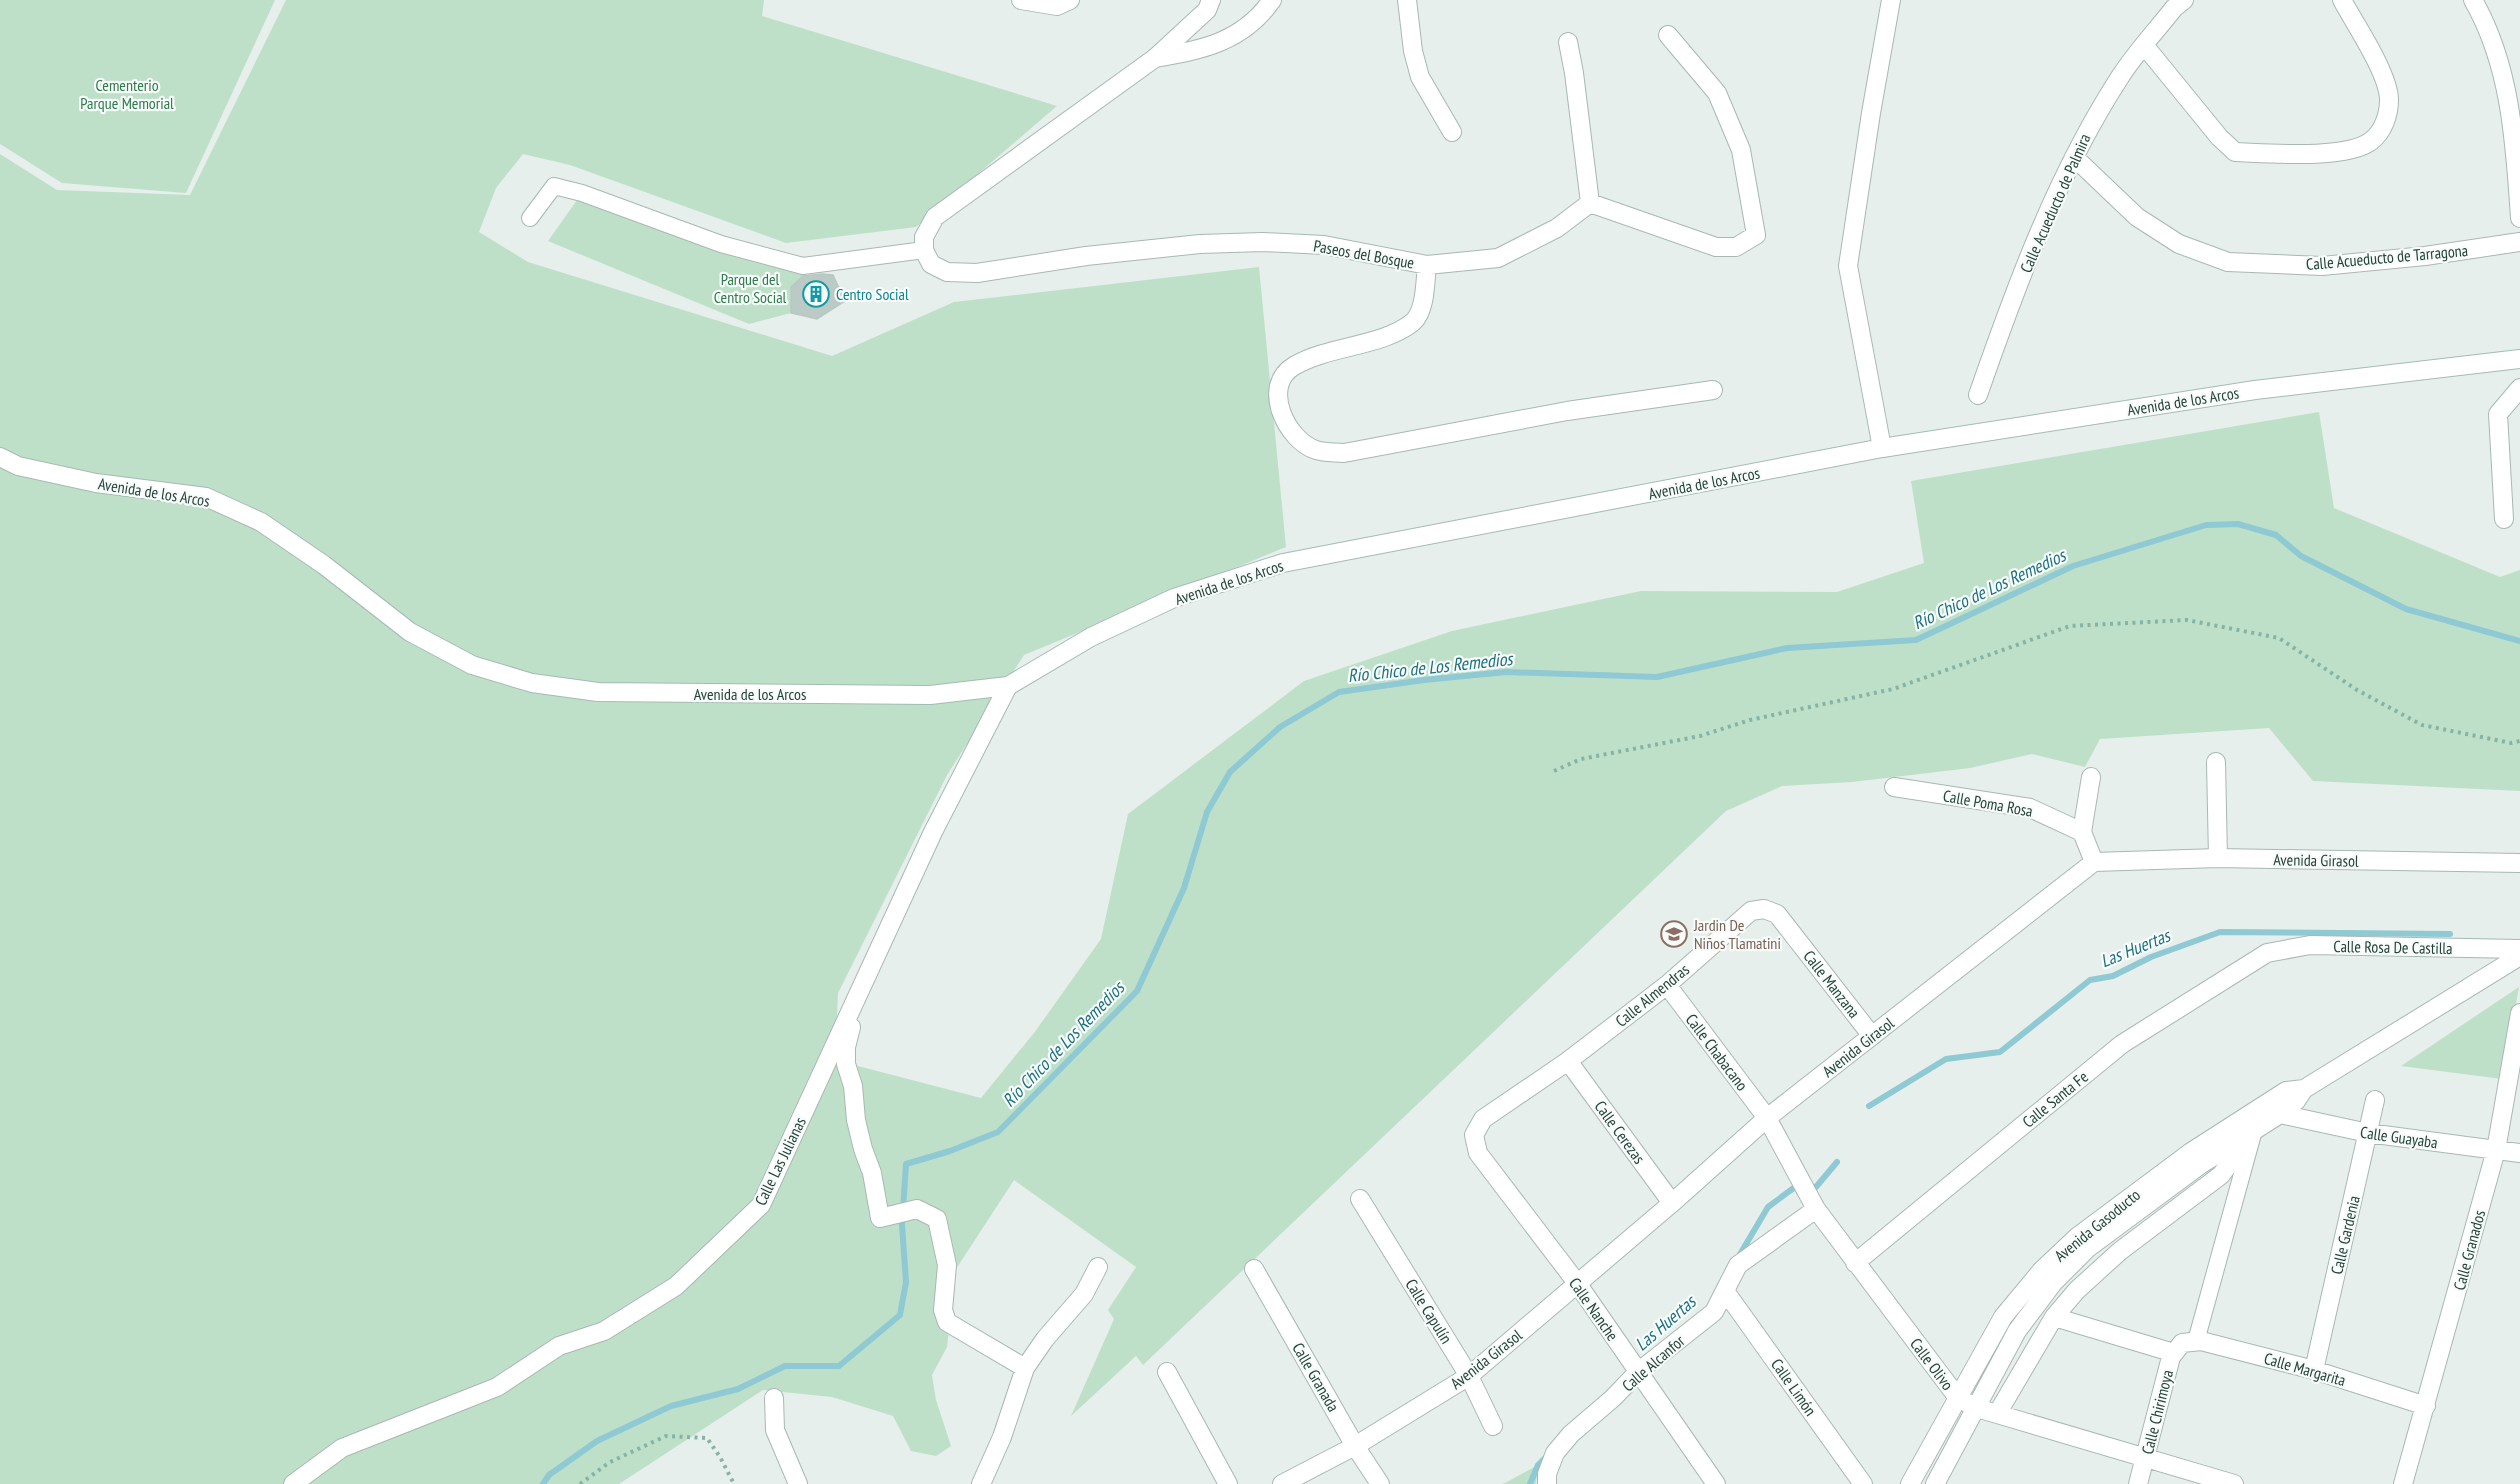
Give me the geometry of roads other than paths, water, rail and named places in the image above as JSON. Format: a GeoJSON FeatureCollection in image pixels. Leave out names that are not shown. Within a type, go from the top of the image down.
{"type":"FeatureCollection","features":[{"type":"Feature","properties":{"kind":"street"},"geometry":{"type":"LineString","coordinates":[[1021,0],[1057,6],[1070,0]]}},
{"type":"Feature","properties":{"kind":"street"},"geometry":{"type":"LineString","coordinates":[[530,218],[554,186],[721,244],[803,266],[924,250],[924,237],[935,217],[1155,58],[1206,10],[1211,0]]}},
{"type":"Feature","properties":{"kind":"street"},"geometry":{"type":"LineString","coordinates":[[1155,58],[1200,50],[1234,36],[1259,18],[1272,0]]}},
{"type":"Feature","properties":{"kind":"street"},"geometry":{"type":"LineString","coordinates":[[1407,0],[1413,51],[1420,77],[1452,132]]}},
{"type":"Feature","properties":{"kind":"street"},"geometry":{"type":"LineString","coordinates":[[1882,448],[1848,266],[1870,113],[1892,0]]}},
{"type":"Feature","properties":{"kind":"street","name":"Calle Acueducto de Palmira"},"geometry":{"type":"LineString","coordinates":[[1978,394],[2008,310],[2074,157],[2121,75],[2174,8],[2184,0]]}},
{"type":"Feature","properties":{"kind":"street"},"geometry":{"type":"LineString","coordinates":[[2144,45],[2219,137],[2235,152],[2348,151],[2371,141],[2385,125],[2389,100],[2383,76],[2342,0]]}},
{"type":"Feature","properties":{"kind":"street"},"geometry":{"type":"LineString","coordinates":[[2473,0],[2483,18],[2504,76],[2516,158],[2520,218]]}},
{"type":"Feature","properties":{"kind":"street"},"geometry":{"type":"LineString","coordinates":[[1590,202],[1716,247],[1736,247],[1756,235],[1742,150],[1717,93],[1668,35]]}},
{"type":"Feature","properties":{"kind":"street"},"geometry":{"type":"LineString","coordinates":[[1568,42],[1590,202]]}},
{"type":"Feature","properties":{"kind":"street","name":"Calle Acueducto de Tarragona"},"geometry":{"type":"LineString","coordinates":[[2074,157],[2137,217],[2179,244],[2228,262],[2322,266],[2425,256],[2520,242]]}},
{"type":"Feature","properties":{"kind":"street"},"geometry":{"type":"LineString","coordinates":[[1427,265],[1498,258],[1557,228],[1590,202]]}},
{"type":"Feature","properties":{"kind":"street","name":"Paseos del Bosque"},"geometry":{"type":"LineString","coordinates":[[924,250],[931,264],[947,272],[977,273],[1086,256],[1200,244],[1263,242],[1324,245],[1427,265],[1422,302],[1416,319],[1398,332],[1318,354],[1291,368],[1280,382],[1279,398],[1282,418],[1293,435],[1316,450],[1344,453],[1567,411],[1713,390]]}},
{"type":"Feature","properties":{"kind":"street","name":"Avenida de los Arcos"},"geometry":{"type":"LineString","coordinates":[[0,457],[18,466],[96,483],[206,497],[261,522],[324,565],[410,632],[472,665],[532,683],[598,692],[930,695],[1008,686],[1091,637],[1174,598],[1284,563],[1882,448],[2255,390],[2520,359]]}},
{"type":"Feature","properties":{"kind":"street"},"geometry":{"type":"LineString","coordinates":[[2504,519],[2498,414],[2520,388]]}},
{"type":"Feature","properties":{"kind":"street","name":"Calle Las Julianas"},"geometry":{"type":"LineString","coordinates":[[292,1484],[342,1448],[496,1387],[559,1346],[604,1331],[676,1286],[761,1205],[933,832],[1008,686]]}},
{"type":"Feature","properties":{"kind":"street"},"geometry":{"type":"LineString","coordinates":[[2216,762],[2218,858]]}},
{"type":"Feature","properties":{"kind":"street"},"geometry":{"type":"LineString","coordinates":[[2091,777],[2082,832],[2094,862]]}},
{"type":"Feature","properties":{"kind":"street","name":"Calle Poma Rosa"},"geometry":{"type":"LineString","coordinates":[[1894,787],[2030,808],[2082,832]]}},
{"type":"Feature","properties":{"kind":"street","name":"Avenida Girasol"},"geometry":{"type":"LineString","coordinates":[[1282,1484],[1355,1446],[1469,1376],[1672,1203],[1767,1118],[2094,862],[2218,858],[2520,863]]}},
{"type":"Feature","properties":{"kind":"street","name":"Calle Manzana"},"geometry":{"type":"LineString","coordinates":[[1764,909],[1777,914],[1872,1036]]}},
{"type":"Feature","properties":{"kind":"street","name":"Calle Almendras"},"geometry":{"type":"LineString","coordinates":[[1473,1135],[1483,1119],[1568,1061],[1667,985],[1751,911],[1764,909]]}},
{"type":"Feature","properties":{"kind":"street","name":"Calle Rosa De Castilla"},"geometry":{"type":"LineString","coordinates":[[2267,953],[2310,945],[2520,949]]}},
{"type":"Feature","properties":{"kind":"street","name":"Calle Santa Fe"},"geometry":{"type":"LineString","coordinates":[[1855,1263],[2122,1044],[2267,953]]}},
{"type":"Feature","properties":{"kind":"street","name":"Avenida Gasoducto"},"geometry":{"type":"LineString","coordinates":[[1935,1484],[2017,1331],[2053,1283],[2088,1248],[2200,1165],[2280,1114],[2296,1101],[2304,1089],[2520,956]]}},
{"type":"Feature","properties":{"kind":"street","name":"Calle Chabacano"},"geometry":{"type":"LineString","coordinates":[[1667,985],[1767,1118]]}},
{"type":"Feature","properties":{"kind":"street"},"geometry":{"type":"LineString","coordinates":[[860,990],[846,1047],[846,1064],[853,1086],[856,1120],[872,1173],[880,1218],[917,1209],[937,1219],[947,1265],[943,1310],[947,1322],[1025,1368]]}},
{"type":"Feature","properties":{"kind":"street","name":"Calle Granados"},"geometry":{"type":"LineString","coordinates":[[2403,1484],[2496,1150],[2520,1013]]}},
{"type":"Feature","properties":{"kind":"street","name":"Calle Cerezas"},"geometry":{"type":"LineString","coordinates":[[1568,1061],[1672,1203]]}},
{"type":"Feature","properties":{"kind":"street","name":"Avenida Gasoducto"},"geometry":{"type":"LineString","coordinates":[[1910,1484],[2003,1317],[2042,1270],[2078,1237],[2191,1152],[2286,1091],[2304,1089]]}},
{"type":"Feature","properties":{"kind":"street","name":"Calle Gardenia"},"geometry":{"type":"LineString","coordinates":[[2314,1370],[2375,1100]]}},
{"type":"Feature","properties":{"kind":"street","name":"Calle Guayaba"},"geometry":{"type":"LineString","coordinates":[[2280,1114],[2368,1133],[2520,1153]]}},
{"type":"Feature","properties":{"kind":"street","name":"Calle Olivo"},"geometry":{"type":"LineString","coordinates":[[1767,1118],[1813,1204],[1958,1398],[1977,1408],[2234,1484]]}},
{"type":"Feature","properties":{"kind":"street"},"geometry":{"type":"LineString","coordinates":[[1997,1414],[2054,1317],[2076,1290],[2120,1251],[2221,1175],[2253,1131]]}},
{"type":"Feature","properties":{"kind":"street"},"geometry":{"type":"LineString","coordinates":[[2184,1346],[2253,1131]]}},
{"type":"Feature","properties":{"kind":"street","name":"Calle Nanche"},"geometry":{"type":"LineString","coordinates":[[1473,1135],[1478,1153],[1577,1283],[1716,1484]]}},
{"type":"Feature","properties":{"kind":"street","name":"Calle Capulín"},"geometry":{"type":"LineString","coordinates":[[1360,1199],[1469,1376],[1493,1426]]}},
{"type":"Feature","properties":{"kind":"street","name":"Calle Alcanfor"},"geometry":{"type":"LineString","coordinates":[[1547,1479],[1555,1453],[1571,1434],[1613,1398],[1634,1367],[1714,1312],[1738,1265],[1813,1204]]}},
{"type":"Feature","properties":{"kind":"street"},"geometry":{"type":"LineString","coordinates":[[981,1484],[1002,1437],[1025,1368],[1045,1339],[1084,1294],[1098,1267]]}},
{"type":"Feature","properties":{"kind":"street","name":"Calle Granada"},"geometry":{"type":"LineString","coordinates":[[1254,1269],[1355,1446],[1380,1484]]}},
{"type":"Feature","properties":{"kind":"street","name":"Calle Limón"},"geometry":{"type":"LineString","coordinates":[[1725,1291],[1863,1484]]}},
{"type":"Feature","properties":{"kind":"street","name":"Calle Margarita"},"geometry":{"type":"LineString","coordinates":[[2054,1317],[2184,1346],[2314,1370],[2426,1406]]}},
{"type":"Feature","properties":{"kind":"street","name":"Calle Chirimoya"},"geometry":{"type":"LineString","coordinates":[[2138,1484],[2171,1357],[2184,1346]]}},
{"type":"Feature","properties":{"kind":"street"},"geometry":{"type":"LineString","coordinates":[[1167,1372],[1228,1484]]}},
{"type":"Feature","properties":{"kind":"street"},"geometry":{"type":"LineString","coordinates":[[774,1398],[775,1430],[798,1484]]}},
{"type":"Feature","properties":{"kind":"waterway","name":"Río Chico de Los Remedios"},"geometry":{"type":"LineString","coordinates":[[543,1484],[549,1475],[597,1441],[671,1406],[738,1389],[785,1366],[839,1366],[900,1315],[906,1282],[902,1225],[906,1164],[950,1151],[998,1132],[1137,991],[1184,888],[1207,812],[1230,772],[1280,727],[1339,692],[1424,680],[1506,672],[1657,677],[1787,648],[1916,640],[2073,566],[2206,525],[2238,524],[2276,535],[2301,556],[2406,609],[2520,641]]}},
{"type":"Feature","properties":{"kind":"waterway","name":"Las Huertas"},"geometry":{"type":"LineString","coordinates":[[1869,1106],[1946,1059],[2000,1052],[2090,980],[2113,976],[2151,957],[2220,932],[2450,934]]}},
{"type":"Feature","properties":{"kind":"waterway","name":"Las Huertas"},"geometry":{"type":"LineString","coordinates":[[1739,1256],[1768,1207],[1795,1187],[1816,1187],[1837,1162]]}},
{"type":"Feature","properties":{"kind":"waterway","name":"Las Huertas"},"geometry":{"type":"LineString","coordinates":[[1530,1484],[1538,1465],[1548,1455]]}},
{"type":"Feature","properties":{"kind":"place","name":"Centro Social"},"geometry":{"type":"Point","coordinates":[816,294]}},
{"type":"Feature","properties":{"kind":"place","name":"Jardin De Niños Tlamatini"},"geometry":{"type":"Point","coordinates":[1674,934]}},
{"type":"Feature","properties":{"kind":"park label","name":"Cementerio Parque Memorial"},"geometry":{"type":"Point","coordinates":[127,94]}},
{"type":"Feature","properties":{"kind":"park label","name":"Parque del Centro Social"},"geometry":{"type":"Point","coordinates":[750,288]}}]}
